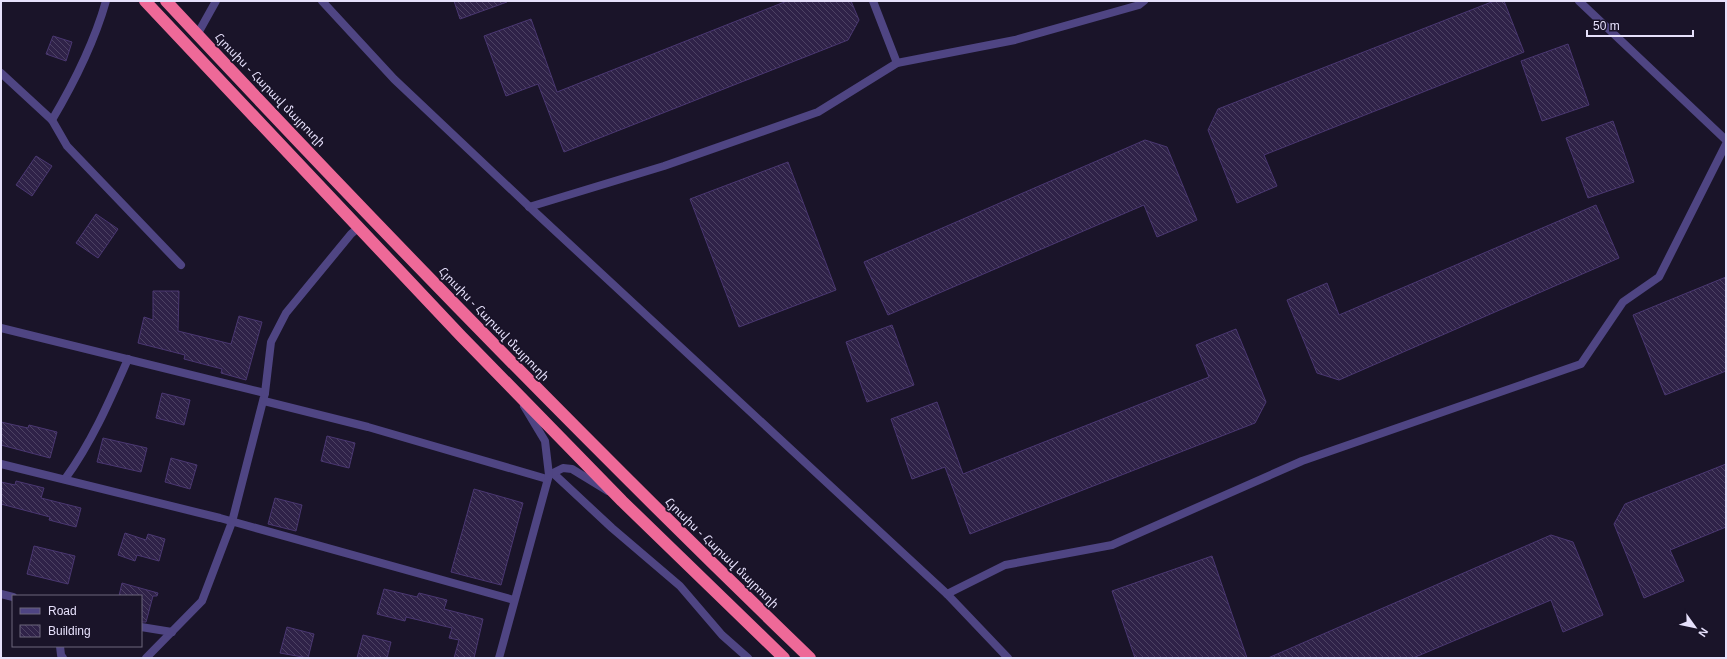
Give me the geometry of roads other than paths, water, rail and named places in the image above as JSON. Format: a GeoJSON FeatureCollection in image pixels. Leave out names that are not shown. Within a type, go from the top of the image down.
{"type":"FeatureCollection","features":[{"type":"Feature","properties":{"kind":"highway"},"geometry":{"type":"LineString","coordinates":[[145,1],[461,336],[622,501],[784,658]]}},
{"type":"Feature","properties":{"kind":"highway","name":"Հյուսիս - Հարավ մայրուղի"},"geometry":{"type":"LineString","coordinates":[[166,1],[395,242],[606,458],[712,564],[810,658]]}},
{"type":"Feature","properties":{"kind":"street"},"geometry":{"type":"LineString","coordinates":[[52,120],[68,93],[96,32],[106,1]]}},
{"type":"Feature","properties":{"kind":"street"},"geometry":{"type":"LineString","coordinates":[[197,35],[216,1]]}},
{"type":"Feature","properties":{"kind":"street"},"geometry":{"type":"LineString","coordinates":[[322,1],[394,79],[529,207],[947,594],[1008,658]]}},
{"type":"Feature","properties":{"kind":"street"},"geometry":{"type":"LineString","coordinates":[[873,1],[897,63]]}},
{"type":"Feature","properties":{"kind":"street"},"geometry":{"type":"LineString","coordinates":[[529,207],[664,166],[818,112],[897,63],[1015,40],[1139,5],[1144,1]]}},
{"type":"Feature","properties":{"kind":"street"},"geometry":{"type":"LineString","coordinates":[[1579,1],[1726,140]]}},
{"type":"Feature","properties":{"kind":"street"},"geometry":{"type":"LineString","coordinates":[[1,73],[52,120],[67,146],[182,265]]}},
{"type":"Feature","properties":{"kind":"street"},"geometry":{"type":"LineString","coordinates":[[947,594],[1005,565],[1112,545],[1302,461],[1581,364],[1623,302],[1659,278],[1726,144]]}},
{"type":"Feature","properties":{"kind":"street"},"geometry":{"type":"LineString","coordinates":[[146,658],[202,601],[232,522],[264,397],[271,342],[286,312],[351,234],[359,227]]}},
{"type":"Feature","properties":{"kind":"street"},"geometry":{"type":"LineString","coordinates":[[1,328],[128,359],[368,427],[550,476],[680,586],[722,635],[748,658]]}},
{"type":"Feature","properties":{"kind":"street"},"geometry":{"type":"LineString","coordinates":[[65,479],[81,458],[103,415],[128,359]]}},
{"type":"Feature","properties":{"kind":"street"},"geometry":{"type":"LineString","coordinates":[[499,658],[514,600],[550,476],[546,441],[513,388]]}},
{"type":"Feature","properties":{"kind":"street"},"geometry":{"type":"LineString","coordinates":[[1,464],[232,522],[514,600]]}},
{"type":"Feature","properties":{"kind":"street"},"geometry":{"type":"LineString","coordinates":[[550,476],[563,468],[572,469],[622,501]]}},
{"type":"Feature","properties":{"kind":"street"},"geometry":{"type":"LineString","coordinates":[[1,594],[12,597]]}},
{"type":"Feature","properties":{"kind":"street"},"geometry":{"type":"LineString","coordinates":[[142,627],[172,632]]}},
{"type":"Feature","properties":{"kind":"street"},"geometry":{"type":"LineString","coordinates":[[60,647],[63,658]]}}]}
